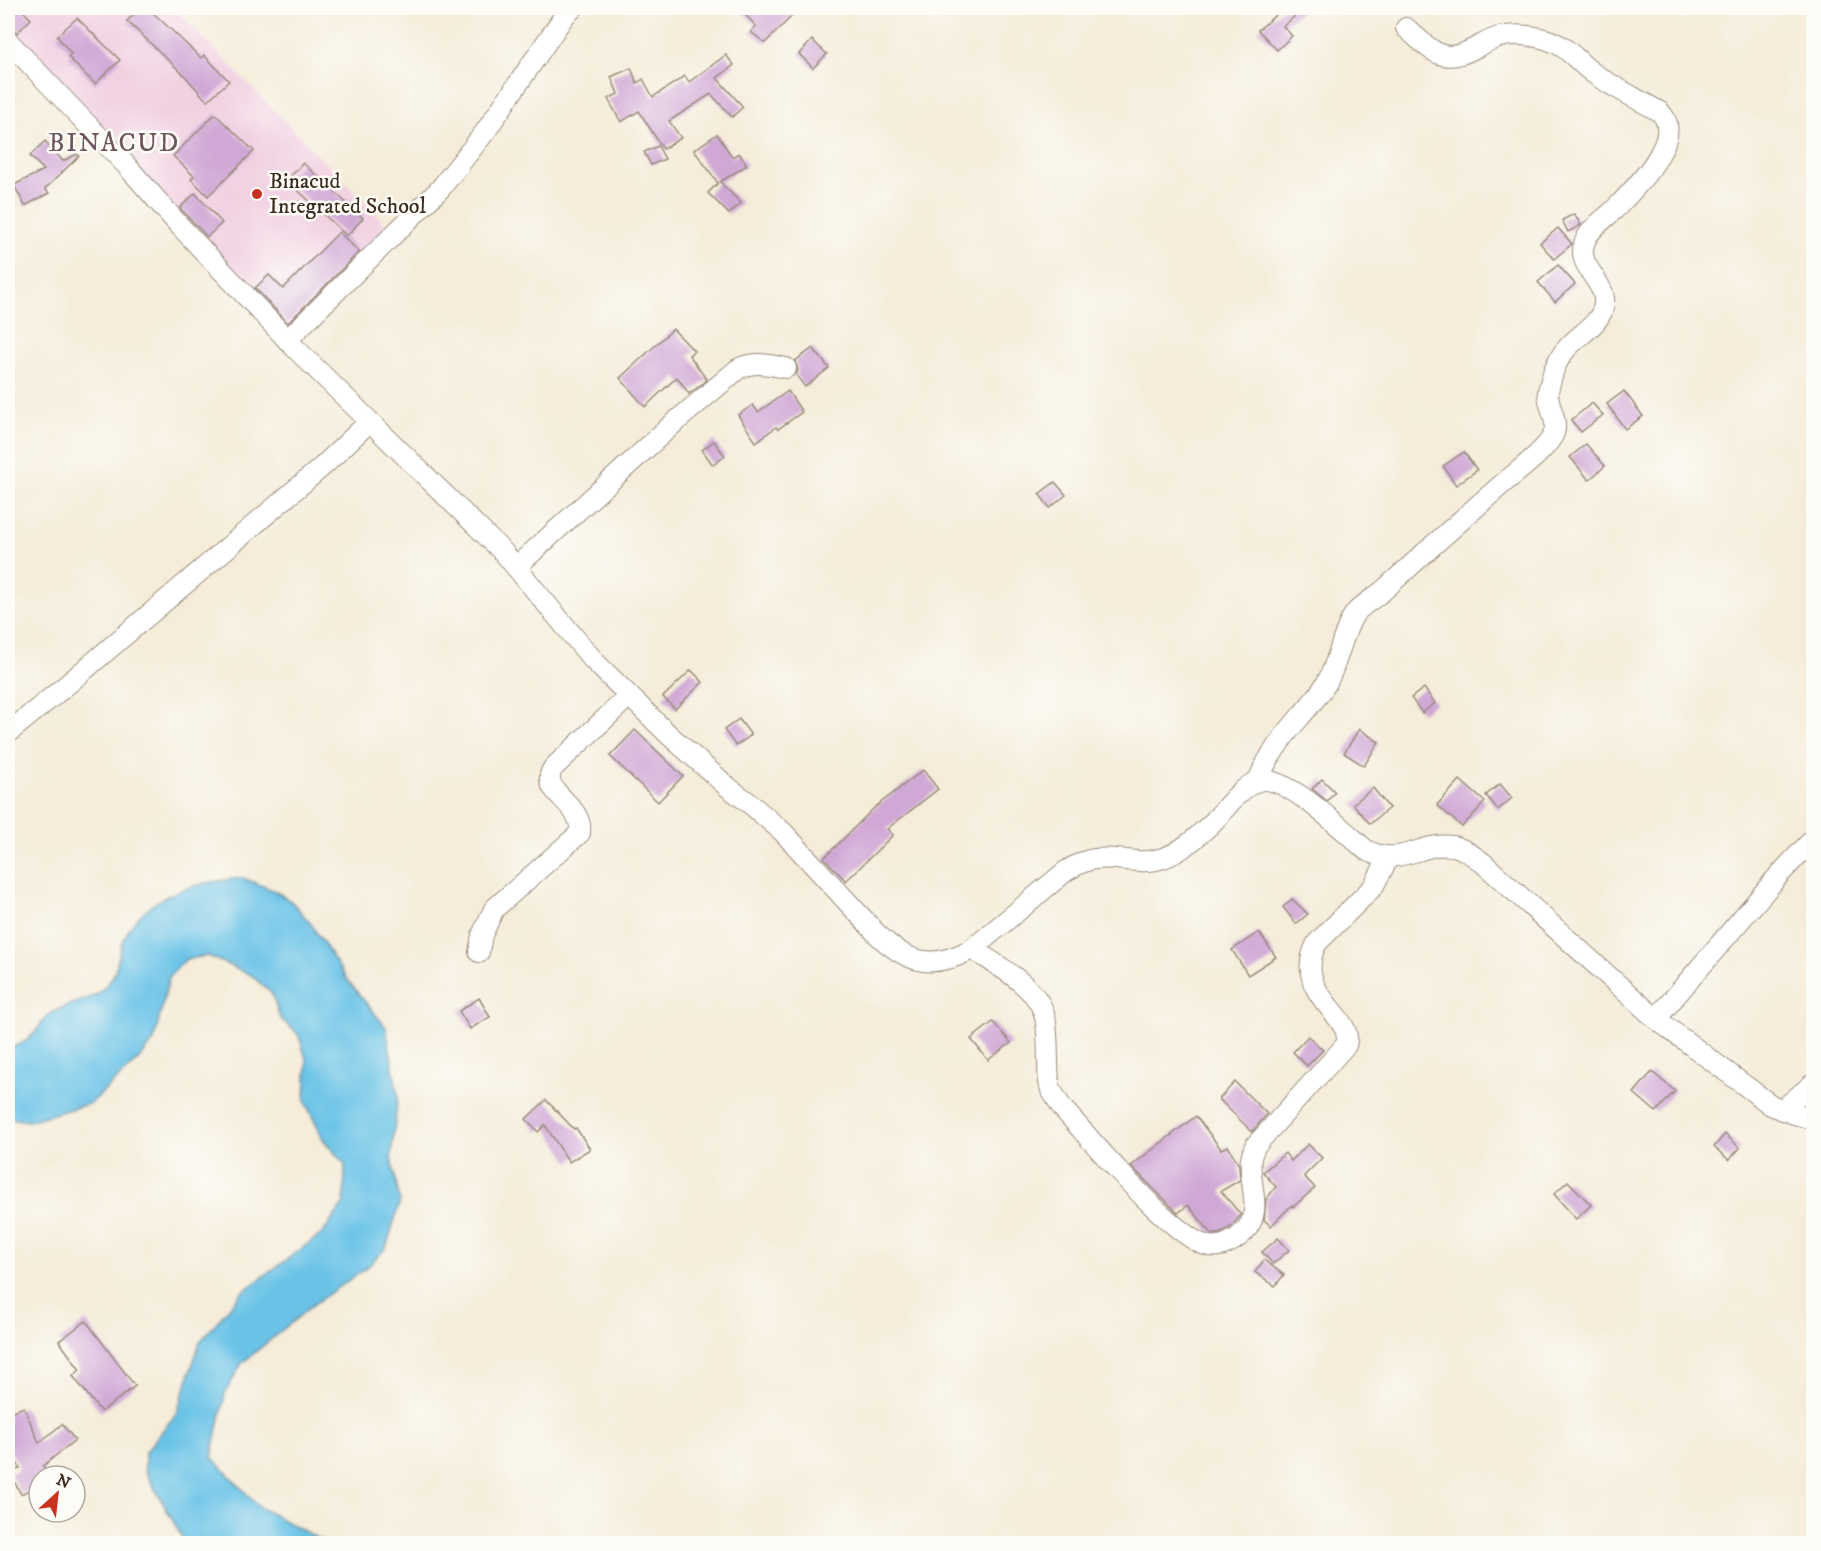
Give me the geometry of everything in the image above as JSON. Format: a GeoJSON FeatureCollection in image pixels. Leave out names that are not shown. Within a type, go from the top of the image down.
{"type":"FeatureCollection","features":[{"type":"Feature","properties":{"kind":"street"},"geometry":{"type":"LineString","coordinates":[[287,340],[440,189],[480,139],[565,15],[573,8]]}},
{"type":"Feature","properties":{"kind":"street"},"geometry":{"type":"LineString","coordinates":[[1258,781],[1264,765],[1275,748],[1323,689],[1335,667],[1349,622],[1354,615],[1436,540],[1523,466],[1554,435],[1556,425],[1548,393],[1555,367],[1560,356],[1596,321],[1605,301],[1603,292],[1584,262],[1585,241],[1652,166],[1669,134],[1668,121],[1660,112],[1590,71],[1559,44],[1544,38],[1521,35],[1500,37],[1453,56],[1443,55],[1434,51],[1406,28]]}},
{"type":"Feature","properties":{"kind":"street"},"geometry":{"type":"LineString","coordinates":[[8,41],[287,340],[483,532],[516,567],[594,660],[629,696],[729,788],[768,817],[888,945],[915,959],[927,962],[947,961],[972,949],[1066,871],[1095,859],[1113,858],[1146,862],[1179,851],[1207,828],[1245,789],[1258,781],[1267,780],[1290,789],[1366,850],[1377,856],[1389,857],[1446,846],[1467,852],[1482,862],[1656,1019],[1752,1092],[1782,1110],[1814,1120]]}},
{"type":"Feature","properties":{"kind":"street"},"geometry":{"type":"LineString","coordinates":[[516,567],[674,423],[738,369],[760,364],[786,368]]}},
{"type":"Feature","properties":{"kind":"street"},"geometry":{"type":"LineString","coordinates":[[8,733],[323,466],[369,422]]}},
{"type":"Feature","properties":{"kind":"street"},"geometry":{"type":"LineString","coordinates":[[479,952],[482,935],[494,909],[580,833],[579,817],[551,783],[550,776],[554,767],[629,696]]}},
{"type":"Feature","properties":{"kind":"street"},"geometry":{"type":"LineString","coordinates":[[1656,1019],[1779,875],[1814,838]]}},
{"type":"Feature","properties":{"kind":"street"},"geometry":{"type":"LineString","coordinates":[[972,949],[1028,988],[1036,999],[1045,1015],[1049,1082],[1051,1090],[1063,1109],[1157,1211],[1200,1243],[1219,1246],[1238,1237],[1252,1221],[1254,1209],[1251,1158],[1255,1146],[1346,1045],[1348,1037],[1344,1028],[1316,989],[1310,976],[1311,954],[1317,943],[1373,887],[1389,857]]}},
{"type":"Feature","properties":{"kind":"street"},"geometry":{"type":"LineString","coordinates":[[1782,1110],[1814,1083]]}},
{"type":"Feature","properties":{"kind":"shaded area","name":"Binacud Integrated School"},"geometry":{"type":"Polygon","coordinates":[[[8,8],[174,8],[387,226],[287,333],[8,37],[8,8]]]}},
{"type":"Feature","properties":{"kind":"water"},"geometry":{"type":"Polygon","coordinates":[[[243,878],[275,891],[292,902],[311,924],[348,981],[386,1027],[398,1096],[391,1157],[400,1202],[386,1248],[365,1269],[314,1304],[242,1363],[225,1394],[212,1457],[259,1507],[326,1543],[187,1543],[145,1471],[145,1452],[177,1413],[200,1342],[242,1292],[323,1233],[344,1203],[345,1165],[323,1139],[305,1101],[307,1061],[298,1034],[280,1018],[272,994],[251,975],[208,956],[186,959],[169,977],[154,1041],[140,1058],[91,1103],[29,1121],[8,1118],[8,1049],[24,1042],[49,1015],[98,993],[105,987],[114,975],[123,940],[145,911],[174,893],[191,887],[243,878]]]}},
{"type":"Feature","properties":{"kind":"building"},"geometry":{"type":"Polygon","coordinates":[[[8,8],[20,8],[31,19],[17,33],[8,24],[8,8]]]}},
{"type":"Feature","properties":{"kind":"building"},"geometry":{"type":"Polygon","coordinates":[[[140,8],[148,8],[201,58],[204,55],[229,81],[207,101],[184,75],[127,21],[140,8]]]}},
{"type":"Feature","properties":{"kind":"building"},"geometry":{"type":"Polygon","coordinates":[[[739,8],[800,8],[765,43],[751,32],[756,26],[739,8]]]}},
{"type":"Feature","properties":{"kind":"building"},"geometry":{"type":"Polygon","coordinates":[[[1284,8],[1305,8],[1283,26],[1292,36],[1277,50],[1258,30],[1284,8]]]}},
{"type":"Feature","properties":{"kind":"building"},"geometry":{"type":"Polygon","coordinates":[[[77,18],[120,60],[95,84],[68,57],[71,54],[57,36],[77,18]]]}},
{"type":"Feature","properties":{"kind":"building"},"geometry":{"type":"Polygon","coordinates":[[[812,40],[827,54],[813,68],[799,54],[812,40]]]}},
{"type":"Feature","properties":{"kind":"building"},"geometry":{"type":"Polygon","coordinates":[[[726,55],[734,65],[717,78],[743,107],[732,117],[711,94],[669,121],[681,138],[663,149],[639,111],[621,122],[608,99],[618,94],[611,77],[631,68],[637,83],[643,79],[653,97],[685,76],[689,82],[726,55]]]}},
{"type":"Feature","properties":{"kind":"building"},"geometry":{"type":"Polygon","coordinates":[[[215,114],[254,151],[208,196],[191,179],[194,176],[173,156],[215,114]]]}},
{"type":"Feature","properties":{"kind":"building"},"geometry":{"type":"Polygon","coordinates":[[[717,134],[732,157],[739,153],[747,165],[720,182],[741,203],[729,214],[708,193],[718,183],[694,150],[717,134]]]}},
{"type":"Feature","properties":{"kind":"building"},"geometry":{"type":"Polygon","coordinates":[[[45,141],[63,161],[77,154],[79,156],[45,189],[49,193],[25,206],[14,185],[44,170],[30,156],[45,141]]]}},
{"type":"Feature","properties":{"kind":"building"},"geometry":{"type":"Polygon","coordinates":[[[658,146],[665,159],[651,165],[644,152],[658,146]]]}},
{"type":"Feature","properties":{"kind":"building"},"geometry":{"type":"Polygon","coordinates":[[[303,163],[363,218],[347,236],[287,180],[303,163]]]}},
{"type":"Feature","properties":{"kind":"building"},"geometry":{"type":"Polygon","coordinates":[[[195,193],[222,223],[207,237],[180,208],[195,193]]]}},
{"type":"Feature","properties":{"kind":"building"},"geometry":{"type":"Polygon","coordinates":[[[1574,214],[1581,225],[1568,232],[1562,220],[1574,214]]]}},
{"type":"Feature","properties":{"kind":"building"},"geometry":{"type":"Polygon","coordinates":[[[1558,228],[1572,244],[1554,259],[1540,243],[1558,228]]]}},
{"type":"Feature","properties":{"kind":"building"},"geometry":{"type":"Polygon","coordinates":[[[339,232],[359,252],[288,323],[255,288],[269,275],[283,289],[339,232]]]}},
{"type":"Feature","properties":{"kind":"building"},"geometry":{"type":"Polygon","coordinates":[[[1558,265],[1575,284],[1555,302],[1538,282],[1558,265]]]}},
{"type":"Feature","properties":{"kind":"building"},"geometry":{"type":"Polygon","coordinates":[[[673,329],[694,351],[689,355],[707,380],[689,394],[677,377],[645,407],[620,378],[673,329]]]}},
{"type":"Feature","properties":{"kind":"building"},"geometry":{"type":"Polygon","coordinates":[[[813,348],[829,368],[805,387],[796,375],[798,370],[795,361],[813,348]]]}},
{"type":"Feature","properties":{"kind":"building"},"geometry":{"type":"Polygon","coordinates":[[[788,391],[802,412],[756,442],[738,415],[753,405],[758,412],[788,391]]]}},
{"type":"Feature","properties":{"kind":"building"},"geometry":{"type":"Polygon","coordinates":[[[1624,391],[1643,416],[1625,429],[1607,404],[1624,391]]]}},
{"type":"Feature","properties":{"kind":"building"},"geometry":{"type":"Polygon","coordinates":[[[1592,403],[1603,415],[1581,432],[1571,420],[1592,403]]]}},
{"type":"Feature","properties":{"kind":"building"},"geometry":{"type":"Polygon","coordinates":[[[714,441],[725,456],[713,465],[702,450],[714,441]]]}},
{"type":"Feature","properties":{"kind":"building"},"geometry":{"type":"Polygon","coordinates":[[[1586,444],[1605,466],[1589,480],[1570,457],[1586,444]]]}},
{"type":"Feature","properties":{"kind":"building"},"geometry":{"type":"Polygon","coordinates":[[[1464,452],[1477,470],[1456,485],[1443,466],[1464,452]]]}},
{"type":"Feature","properties":{"kind":"building"},"geometry":{"type":"Polygon","coordinates":[[[1055,482],[1066,495],[1050,508],[1039,494],[1055,482]]]}},
{"type":"Feature","properties":{"kind":"building"},"geometry":{"type":"Polygon","coordinates":[[[691,670],[703,682],[675,709],[663,697],[691,670]]]}},
{"type":"Feature","properties":{"kind":"building"},"geometry":{"type":"Polygon","coordinates":[[[1424,688],[1435,703],[1422,713],[1411,698],[1424,688]]]}},
{"type":"Feature","properties":{"kind":"building"},"geometry":{"type":"Polygon","coordinates":[[[739,719],[751,735],[736,746],[724,730],[739,719]]]}},
{"type":"Feature","properties":{"kind":"building"},"geometry":{"type":"Polygon","coordinates":[[[1359,729],[1379,742],[1364,766],[1344,753],[1359,729]]]}},
{"type":"Feature","properties":{"kind":"building"},"geometry":{"type":"Polygon","coordinates":[[[635,730],[683,776],[658,802],[610,756],[635,730]]]}},
{"type":"Feature","properties":{"kind":"building"},"geometry":{"type":"Polygon","coordinates":[[[923,770],[938,789],[887,829],[893,835],[846,881],[824,858],[874,808],[923,770]]]}},
{"type":"Feature","properties":{"kind":"building"},"geometry":{"type":"Polygon","coordinates":[[[1322,779],[1335,792],[1327,801],[1312,789],[1322,779]]]}},
{"type":"Feature","properties":{"kind":"building"},"geometry":{"type":"Polygon","coordinates":[[[1460,780],[1485,802],[1462,827],[1437,805],[1460,780]]]}},
{"type":"Feature","properties":{"kind":"building"},"geometry":{"type":"Polygon","coordinates":[[[1500,784],[1512,798],[1498,810],[1486,795],[1500,784]]]}},
{"type":"Feature","properties":{"kind":"building"},"geometry":{"type":"Polygon","coordinates":[[[1373,788],[1389,808],[1370,824],[1353,804],[1373,788]]]}},
{"type":"Feature","properties":{"kind":"building"},"geometry":{"type":"Polygon","coordinates":[[[1292,899],[1308,914],[1296,924],[1283,907],[1292,899]]]}},
{"type":"Feature","properties":{"kind":"building"},"geometry":{"type":"Polygon","coordinates":[[[1259,932],[1276,957],[1248,975],[1232,950],[1259,932]]]}},
{"type":"Feature","properties":{"kind":"building"},"geometry":{"type":"Polygon","coordinates":[[[479,998],[490,1017],[470,1029],[459,1011],[479,998]]]}},
{"type":"Feature","properties":{"kind":"building"},"geometry":{"type":"Polygon","coordinates":[[[993,1022],[1011,1043],[988,1060],[971,1039],[993,1022]]]}},
{"type":"Feature","properties":{"kind":"building"},"geometry":{"type":"Polygon","coordinates":[[[1308,1036],[1323,1050],[1307,1066],[1293,1052],[1308,1036]]]}},
{"type":"Feature","properties":{"kind":"building"},"geometry":{"type":"Polygon","coordinates":[[[1652,1072],[1675,1091],[1656,1112],[1634,1093],[1652,1072]]]}},
{"type":"Feature","properties":{"kind":"building"},"geometry":{"type":"Polygon","coordinates":[[[1235,1082],[1267,1114],[1252,1132],[1219,1099],[1235,1082]]]}},
{"type":"Feature","properties":{"kind":"building"},"geometry":{"type":"Polygon","coordinates":[[[546,1100],[574,1129],[576,1128],[590,1149],[569,1162],[545,1125],[538,1132],[526,1119],[546,1100]]]}},
{"type":"Feature","properties":{"kind":"building"},"geometry":{"type":"Polygon","coordinates":[[[1196,1116],[1221,1149],[1228,1146],[1239,1165],[1240,1180],[1221,1191],[1241,1215],[1231,1227],[1219,1234],[1212,1234],[1188,1205],[1178,1213],[1131,1166],[1196,1116]]]}},
{"type":"Feature","properties":{"kind":"building"},"geometry":{"type":"Polygon","coordinates":[[[1725,1134],[1740,1148],[1729,1160],[1714,1147],[1725,1134]]]}},
{"type":"Feature","properties":{"kind":"building"},"geometry":{"type":"Polygon","coordinates":[[[1308,1144],[1322,1158],[1304,1176],[1315,1188],[1293,1207],[1292,1205],[1271,1226],[1264,1220],[1266,1199],[1276,1187],[1263,1172],[1285,1153],[1291,1161],[1308,1144]]]}},
{"type":"Feature","properties":{"kind":"building"},"geometry":{"type":"Polygon","coordinates":[[[1568,1181],[1591,1205],[1576,1219],[1554,1194],[1568,1181]]]}},
{"type":"Feature","properties":{"kind":"building"},"geometry":{"type":"Polygon","coordinates":[[[1278,1238],[1289,1250],[1273,1264],[1262,1252],[1278,1238]]]}},
{"type":"Feature","properties":{"kind":"building"},"geometry":{"type":"Polygon","coordinates":[[[1264,1260],[1284,1275],[1275,1286],[1255,1272],[1264,1260]]]}},
{"type":"Feature","properties":{"kind":"building"},"geometry":{"type":"Polygon","coordinates":[[[86,1321],[135,1386],[101,1412],[73,1376],[80,1370],[59,1341],[86,1321]]]}},
{"type":"Feature","properties":{"kind":"building"},"geometry":{"type":"Polygon","coordinates":[[[24,1407],[39,1443],[62,1424],[75,1440],[45,1464],[27,1464],[27,1491],[21,1494],[10,1474],[20,1468],[8,1447],[8,1413],[24,1407]]]}},
{"type":"Feature","properties":{"kind":"place","name":"Binacud Integrated School"},"geometry":{"type":"Point","coordinates":[257,194]}},
{"type":"Feature","properties":{"kind":"district","name":"BINACUD"},"geometry":{"type":"Point","coordinates":[114,143]}}]}
